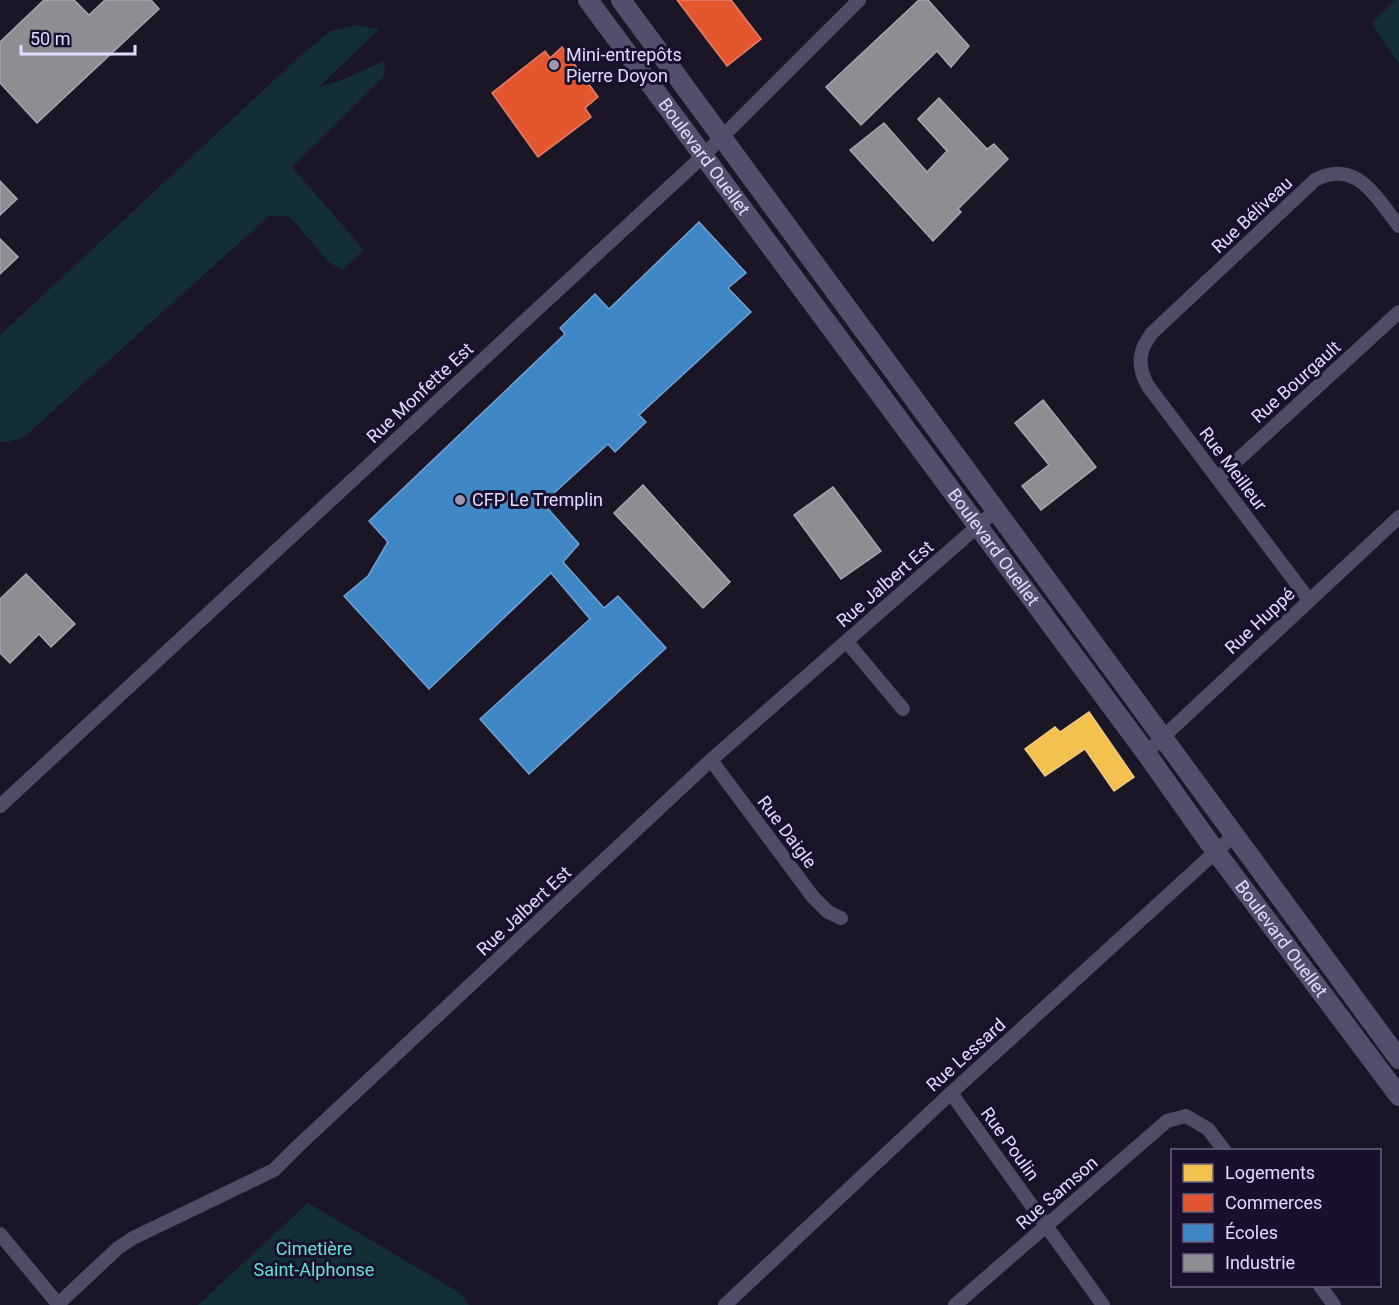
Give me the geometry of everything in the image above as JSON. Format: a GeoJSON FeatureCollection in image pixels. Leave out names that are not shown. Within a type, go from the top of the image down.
{"type":"FeatureCollection","features":[{"type":"Feature","properties":{"kind":"street","name":"Boulevard Ouellet"},"geometry":{"type":"LineString","coordinates":[[588,0],[1146,753],[1216,852],[1399,1096]]}},
{"type":"Feature","properties":{"kind":"street","name":"Boulevard Ouellet"},"geometry":{"type":"LineString","coordinates":[[621,0],[1399,1059]]}},
{"type":"Feature","properties":{"kind":"street","name":"Rue Monfette Est"},"geometry":{"type":"LineString","coordinates":[[0,806],[703,156],[859,0]]}},
{"type":"Feature","properties":{"kind":"street","name":"Rue Béliveau"},"geometry":{"type":"LineString","coordinates":[[1140,354],[1152,333],[1315,180],[1338,173],[1359,179],[1399,226]]}},
{"type":"Feature","properties":{"kind":"street","name":"Rue Bourgault"},"geometry":{"type":"LineString","coordinates":[[1218,478],[1399,312]]}},
{"type":"Feature","properties":{"kind":"street","name":"Rue Meilleur"},"geometry":{"type":"LineString","coordinates":[[1140,354],[1142,375],[1148,386],[1309,600]]}},
{"type":"Feature","properties":{"kind":"street","name":"Rue Jalbert Est"},"geometry":{"type":"LineString","coordinates":[[58,1304],[118,1248],[133,1238],[274,1170],[285,1161],[297,1147],[711,760],[995,511]]}},
{"type":"Feature","properties":{"kind":"street","name":"Rue Huppé"},"geometry":{"type":"LineString","coordinates":[[1146,753],[1399,517]]}},
{"type":"Feature","properties":{"kind":"street"},"geometry":{"type":"LineString","coordinates":[[847,642],[903,709]]}},
{"type":"Feature","properties":{"kind":"street","name":"Rue Daigle"},"geometry":{"type":"LineString","coordinates":[[711,760],[813,897],[828,912],[841,918]]}},
{"type":"Feature","properties":{"kind":"street","name":"Rue Lessard"},"geometry":{"type":"LineString","coordinates":[[725,1305],[951,1093],[1234,835]]}},
{"type":"Feature","properties":{"kind":"street","name":"Rue Poulin"},"geometry":{"type":"LineString","coordinates":[[951,1093],[1103,1305]]}},
{"type":"Feature","properties":{"kind":"street","name":"Rue Samson"},"geometry":{"type":"LineString","coordinates":[[955,1305],[1167,1121],[1186,1116],[1208,1129],[1223,1149]]}},
{"type":"Feature","properties":{"kind":"street"},"geometry":{"type":"LineString","coordinates":[[0,1234],[58,1304]]}},
{"type":"Feature","properties":{"kind":"street"},"geometry":{"type":"LineString","coordinates":[[1321,1287],[1334,1305]]}},
{"type":"Feature","properties":{"kind":"green space"},"geometry":{"type":"Polygon","coordinates":[[[1395,0],[1399,0],[1399,64],[1372,23],[1395,0]]]}},
{"type":"Feature","properties":{"kind":"green space"},"geometry":{"type":"Polygon","coordinates":[[[356,25],[379,29],[319,87],[342,80],[384,61],[385,75],[292,167],[364,250],[342,270],[329,262],[290,217],[270,215],[24,437],[0,442],[0,335],[297,59],[330,31],[356,25]]]}},
{"type":"Feature","properties":{"kind":"green space","name":"Cimetière Saint-Alphonse"},"geometry":{"type":"Polygon","coordinates":[[[308,1203],[460,1293],[469,1305],[198,1305],[308,1203]]]}},
{"type":"Feature","properties":{"kind":"building: Logements"},"geometry":{"type":"Polygon","coordinates":[[[1089,712],[1134,777],[1114,791],[1085,749],[1045,776],[1025,749],[1055,727],[1060,732],[1089,712]]]}},
{"type":"Feature","properties":{"kind":"building: Commerces"},"geometry":{"type":"Polygon","coordinates":[[[677,0],[731,0],[761,39],[727,66],[677,0]]]}},
{"type":"Feature","properties":{"kind":"building: Commerces"},"geometry":{"type":"Polygon","coordinates":[[[562,47],[598,97],[585,108],[591,117],[538,157],[492,93],[545,51],[550,58],[562,47]]]}},
{"type":"Feature","properties":{"kind":"building: Écoles"},"geometry":{"type":"Polygon","coordinates":[[[699,222],[746,273],[728,288],[751,312],[639,415],[646,422],[615,452],[608,444],[543,503],[579,544],[563,562],[604,608],[618,596],[666,648],[529,774],[480,719],[590,619],[551,573],[429,689],[344,596],[368,576],[388,542],[369,521],[565,334],[560,328],[595,294],[609,309],[699,222]]]}},
{"type":"Feature","properties":{"kind":"building: Industrie"},"geometry":{"type":"Polygon","coordinates":[[[44,0],[74,0],[89,15],[105,0],[151,0],[159,9],[37,123],[0,83],[0,42],[44,0]]]}},
{"type":"Feature","properties":{"kind":"building: Industrie"},"geometry":{"type":"Polygon","coordinates":[[[919,0],[928,0],[969,46],[951,67],[937,51],[861,125],[826,87],[919,0]]]}},
{"type":"Feature","properties":{"kind":"building: Industrie"},"geometry":{"type":"Polygon","coordinates":[[[939,98],[987,149],[994,144],[1008,159],[958,209],[961,212],[933,241],[850,150],[884,123],[927,172],[947,151],[918,119],[939,98]]]}},
{"type":"Feature","properties":{"kind":"building: Industrie"},"geometry":{"type":"Polygon","coordinates":[[[0,181],[17,199],[0,215],[0,181]]]}},
{"type":"Feature","properties":{"kind":"building: Industrie"},"geometry":{"type":"Polygon","coordinates":[[[0,239],[18,257],[0,274],[0,239]]]}},
{"type":"Feature","properties":{"kind":"building: Industrie"},"geometry":{"type":"Polygon","coordinates":[[[1043,400],[1096,467],[1041,510],[1022,486],[1049,465],[1015,423],[1043,400]]]}},
{"type":"Feature","properties":{"kind":"building: Industrie"},"geometry":{"type":"Polygon","coordinates":[[[643,485],[730,582],[703,608],[614,513],[643,485]]]}},
{"type":"Feature","properties":{"kind":"building: Industrie"},"geometry":{"type":"Polygon","coordinates":[[[833,487],[881,551],[841,579],[794,515],[833,487]]]}},
{"type":"Feature","properties":{"kind":"building: Industrie"},"geometry":{"type":"Polygon","coordinates":[[[26,574],[75,624],[51,647],[39,634],[10,663],[0,653],[0,599],[26,574]]]}},
{"type":"Feature","properties":{"kind":"place","name":"Mini-entrepôts Pierre Doyon"},"geometry":{"type":"Point","coordinates":[554,65]}},
{"type":"Feature","properties":{"kind":"place","name":"CFP Le Tremplin"},"geometry":{"type":"Point","coordinates":[460,500]}}]}
